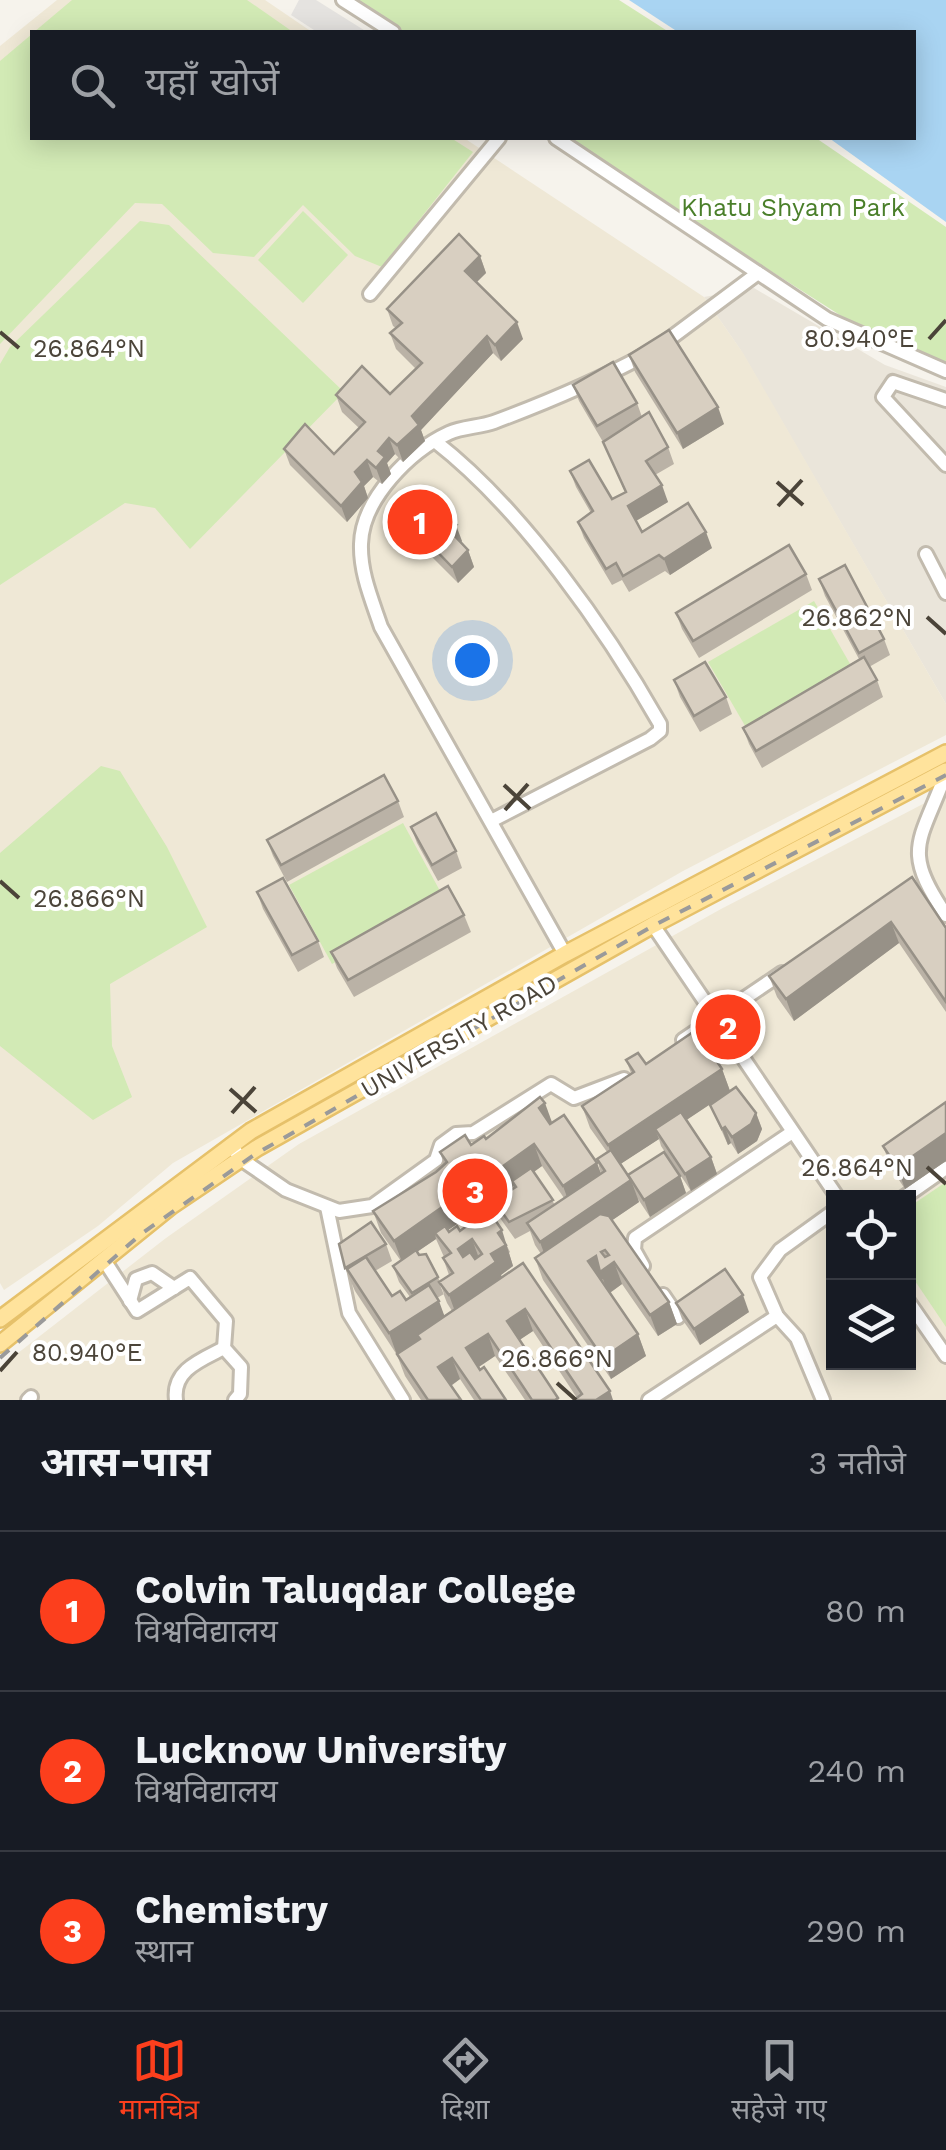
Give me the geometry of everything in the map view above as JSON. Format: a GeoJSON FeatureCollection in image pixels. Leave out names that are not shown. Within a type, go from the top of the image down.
{"type":"FeatureCollection","features":[{"type":"Feature","properties":{"kind":"main road","name":"UNIVERSITY ROAD"},"geometry":{"type":"LineString","coordinates":[[1,1317],[236,1152],[561,948],[946,753]]}},
{"type":"Feature","properties":{"kind":"main road","name":"UNIVERSITY ROAD"},"geometry":{"type":"LineString","coordinates":[[6,1339],[236,1152],[946,772]]}},
{"type":"Feature","properties":{"kind":"street"},"geometry":{"type":"LineString","coordinates":[[343,0],[390,30]]}},
{"type":"Feature","properties":{"kind":"street"},"geometry":{"type":"LineString","coordinates":[[370,294],[497,140]]}},
{"type":"Feature","properties":{"kind":"street"},"geometry":{"type":"LineString","coordinates":[[559,140],[827,319],[946,372]]}},
{"type":"Feature","properties":{"kind":"street"},"geometry":{"type":"LineString","coordinates":[[561,948],[381,627],[365,580],[361,541],[374,500],[400,470],[449,433],[555,399],[615,371],[664,344],[758,273]]}},
{"type":"Feature","properties":{"kind":"street"},"geometry":{"type":"LineString","coordinates":[[946,400],[893,382],[883,397],[946,464]]}},
{"type":"Feature","properties":{"kind":"street"},"geometry":{"type":"LineString","coordinates":[[436,442],[476,475],[512,515],[624,664],[660,724],[660,730],[650,739],[492,821]]}},
{"type":"Feature","properties":{"kind":"street"},"geometry":{"type":"LineString","coordinates":[[926,554],[946,592]]}},
{"type":"Feature","properties":{"kind":"street"},"geometry":{"type":"LineString","coordinates":[[946,772],[916,856],[920,878],[946,916]]}},
{"type":"Feature","properties":{"kind":"street"},"geometry":{"type":"LineString","coordinates":[[904,888],[920,878]]}},
{"type":"Feature","properties":{"kind":"street"},"geometry":{"type":"LineString","coordinates":[[654,925],[832,1190]]}},
{"type":"Feature","properties":{"kind":"street"},"geometry":{"type":"LineString","coordinates":[[672,1047],[795,964]]}},
{"type":"Feature","properties":{"kind":"street"},"geometry":{"type":"LineString","coordinates":[[236,1152],[286,1190],[327,1207],[338,1211],[372,1206],[436,1160],[441,1145],[456,1134],[473,1133],[551,1084],[574,1098],[614,1086],[643,1066]]}},
{"type":"Feature","properties":{"kind":"street"},"geometry":{"type":"LineString","coordinates":[[648,1273],[634,1250],[635,1238],[791,1133]]}},
{"type":"Feature","properties":{"kind":"street"},"geometry":{"type":"LineString","coordinates":[[914,1190],[946,1168]]}},
{"type":"Feature","properties":{"kind":"street"},"geometry":{"type":"LineString","coordinates":[[327,1207],[349,1314],[403,1400]]}},
{"type":"Feature","properties":{"kind":"street"},"geometry":{"type":"LineString","coordinates":[[823,1400],[797,1338],[776,1316],[760,1277],[780,1250],[826,1217]]}},
{"type":"Feature","properties":{"kind":"street"},"geometry":{"type":"LineString","coordinates":[[104,1260],[137,1311],[190,1278],[226,1322],[224,1348],[242,1367],[240,1394],[235,1400]]}},
{"type":"Feature","properties":{"kind":"street"},"geometry":{"type":"LineString","coordinates":[[130,1300],[136,1279],[152,1273],[174,1288]]}},
{"type":"Feature","properties":{"kind":"street"},"geometry":{"type":"LineString","coordinates":[[658,1288],[678,1318]]}},
{"type":"Feature","properties":{"kind":"street"},"geometry":{"type":"LineString","coordinates":[[916,1313],[946,1356]]}},
{"type":"Feature","properties":{"kind":"street"},"geometry":{"type":"LineString","coordinates":[[650,1400],[776,1316]]}},
{"type":"Feature","properties":{"kind":"street"},"geometry":{"type":"LineString","coordinates":[[1,1317],[6,1339]]}},
{"type":"Feature","properties":{"kind":"street"},"geometry":{"type":"LineString","coordinates":[[176,1400],[174,1388],[185,1369],[224,1348]]}},
{"type":"Feature","properties":{"kind":"shaded area"},"geometry":{"type":"Polygon","coordinates":[[[57,0],[265,0],[309,30],[30,30],[30,140],[467,140],[704,297],[743,353],[946,704],[946,735],[683,871],[173,1163],[98,1226],[4,1290],[0,1283],[0,46],[57,0]]]}},
{"type":"Feature","properties":{"kind":"shaded area"},"geometry":{"type":"Polygon","coordinates":[[[299,0],[316,0],[364,30],[314,30],[291,15],[299,0]]]}},
{"type":"Feature","properties":{"kind":"shaded area"},"geometry":{"type":"Polygon","coordinates":[[[754,288],[885,365],[946,387],[946,704],[740,349],[704,297],[754,288]]]}},
{"type":"Feature","properties":{"kind":"shaded area"},"geometry":{"type":"Polygon","coordinates":[[[946,792],[946,1400],[0,1400],[0,1367],[166,1238],[299,1144],[721,909],[946,792]]]}},
{"type":"Feature","properties":{"kind":"green space"},"geometry":{"type":"Polygon","coordinates":[[[72,0],[247,0],[290,30],[36,30],[72,0]]]}},
{"type":"Feature","properties":{"kind":"green space"},"geometry":{"type":"Polygon","coordinates":[[[349,0],[619,0],[666,30],[397,30],[349,0]]]}},
{"type":"Feature","properties":{"kind":"green space"},"geometry":{"type":"Polygon","coordinates":[[[30,36],[30,140],[454,140],[473,152],[382,267],[355,256],[303,205],[254,257],[213,253],[162,204],[135,203],[0,344],[0,61],[30,36]]]}},
{"type":"Feature","properties":{"kind":"green space","name":"Khatu Shyam Park"},"geometry":{"type":"Polygon","coordinates":[[[565,140],[819,140],[946,227],[946,367],[876,338],[565,140]]]}},
{"type":"Feature","properties":{"kind":"green space"},"geometry":{"type":"Polygon","coordinates":[[[303,211],[348,255],[303,303],[258,260],[303,211]]]}},
{"type":"Feature","properties":{"kind":"green space"},"geometry":{"type":"Polygon","coordinates":[[[140,221],[169,225],[344,392],[190,549],[155,508],[125,503],[0,585],[0,364],[10,347],[140,221]]]}},
{"type":"Feature","properties":{"kind":"green space"},"geometry":{"type":"Polygon","coordinates":[[[814,601],[857,676],[751,736],[708,662],[814,601]]]}},
{"type":"Feature","properties":{"kind":"green space"},"geometry":{"type":"Polygon","coordinates":[[[101,766],[120,771],[167,847],[207,927],[110,984],[112,1046],[132,1097],[93,1120],[0,1046],[0,853],[101,766]]]}},
{"type":"Feature","properties":{"kind":"green space"},"geometry":{"type":"Polygon","coordinates":[[[403,823],[446,902],[332,964],[289,885],[403,823]]]}},
{"type":"Feature","properties":{"kind":"green space"},"geometry":{"type":"Polygon","coordinates":[[[946,1182],[946,1327],[916,1282],[916,1202],[946,1182]]]}},
{"type":"Feature","properties":{"kind":"water"},"geometry":{"type":"Polygon","coordinates":[[[629,0],[946,0],[946,222],[832,140],[916,140],[916,30],[675,30],[629,0]]]}},
{"type":"Feature","properties":{"kind":"building"},"geometry":{"type":"Polygon","coordinates":[[[459,234],[480,256],[465,271],[517,322],[495,345],[487,336],[412,416],[419,425],[397,445],[389,438],[378,451],[385,457],[376,468],[367,460],[355,472],[362,482],[341,506],[284,449],[305,424],[334,454],[365,422],[336,395],[362,366],[390,394],[422,363],[390,333],[402,323],[387,309],[459,234]]]}},
{"type":"Feature","properties":{"kind":"building"},"geometry":{"type":"Polygon","coordinates":[[[669,330],[718,407],[677,433],[629,355],[669,330]]]}},
{"type":"Feature","properties":{"kind":"building"},"geometry":{"type":"Polygon","coordinates":[[[613,362],[637,403],[597,426],[573,385],[613,362]]]}},
{"type":"Feature","properties":{"kind":"building"},"geometry":{"type":"Polygon","coordinates":[[[649,412],[668,447],[646,461],[662,485],[628,506],[642,532],[688,503],[706,532],[664,559],[659,555],[623,576],[616,563],[606,569],[578,522],[593,511],[570,471],[589,460],[612,499],[626,492],[603,442],[649,412]]]}},
{"type":"Feature","properties":{"kind":"building"},"geometry":{"type":"Polygon","coordinates":[[[440,522],[456,525],[450,531],[468,550],[452,567],[425,539],[440,522]]]}},
{"type":"Feature","properties":{"kind":"building"},"geometry":{"type":"Polygon","coordinates":[[[789,545],[806,574],[693,641],[676,613],[789,545]]]}},
{"type":"Feature","properties":{"kind":"building"},"geometry":{"type":"Polygon","coordinates":[[[845,565],[884,639],[859,653],[819,579],[845,565]]]}},
{"type":"Feature","properties":{"kind":"building"},"geometry":{"type":"Polygon","coordinates":[[[864,657],[877,680],[756,751],[743,728],[864,657]]]}},
{"type":"Feature","properties":{"kind":"building"},"geometry":{"type":"Polygon","coordinates":[[[705,662],[726,697],[694,716],[674,680],[705,662]]]}},
{"type":"Feature","properties":{"kind":"building"},"geometry":{"type":"Polygon","coordinates":[[[384,775],[398,801],[281,865],[267,840],[384,775]]]}},
{"type":"Feature","properties":{"kind":"building"},"geometry":{"type":"Polygon","coordinates":[[[436,813],[456,851],[432,865],[411,827],[436,813]]]}},
{"type":"Feature","properties":{"kind":"building"},"geometry":{"type":"Polygon","coordinates":[[[912,877],[946,928],[946,1002],[891,922],[786,999],[769,976],[912,877]]]}},
{"type":"Feature","properties":{"kind":"building"},"geometry":{"type":"Polygon","coordinates":[[[283,878],[318,941],[292,955],[257,892],[283,878]]]}},
{"type":"Feature","properties":{"kind":"building"},"geometry":{"type":"Polygon","coordinates":[[[448,886],[464,915],[348,980],[331,952],[448,886]]]}},
{"type":"Feature","properties":{"kind":"building"},"geometry":{"type":"Polygon","coordinates":[[[696,1030],[722,1069],[608,1145],[582,1106],[634,1072],[626,1060],[638,1053],[646,1064],[696,1030]]]}},
{"type":"Feature","properties":{"kind":"building"},"geometry":{"type":"Polygon","coordinates":[[[736,1087],[756,1113],[751,1124],[732,1137],[725,1127],[722,1129],[710,1105],[736,1087]]]}},
{"type":"Feature","properties":{"kind":"building"},"geometry":{"type":"Polygon","coordinates":[[[540,1097],[545,1103],[539,1108],[550,1124],[564,1115],[597,1163],[563,1186],[534,1144],[499,1169],[503,1175],[460,1205],[455,1198],[394,1241],[373,1211],[436,1172],[447,1162],[440,1152],[465,1135],[471,1145],[484,1136],[486,1139],[540,1097]]]}},
{"type":"Feature","properties":{"kind":"building"},"geometry":{"type":"Polygon","coordinates":[[[946,1102],[946,1133],[897,1167],[883,1146],[946,1102]]]}},
{"type":"Feature","properties":{"kind":"building"},"geometry":{"type":"Polygon","coordinates":[[[681,1112],[711,1157],[685,1174],[655,1129],[681,1112]]]}},
{"type":"Feature","properties":{"kind":"building"},"geometry":{"type":"Polygon","coordinates":[[[611,1150],[631,1180],[540,1242],[527,1223],[605,1171],[597,1159],[611,1150]]]}},
{"type":"Feature","properties":{"kind":"building"},"geometry":{"type":"Polygon","coordinates":[[[664,1152],[680,1176],[644,1200],[628,1175],[664,1152]]]}},
{"type":"Feature","properties":{"kind":"building"},"geometry":{"type":"Polygon","coordinates":[[[531,1168],[553,1200],[509,1222],[494,1201],[516,1187],[512,1181],[531,1168]]]}},
{"type":"Feature","properties":{"kind":"building"},"geometry":{"type":"Polygon","coordinates":[[[482,1201],[502,1230],[498,1233],[506,1245],[491,1254],[496,1262],[449,1295],[439,1282],[453,1273],[443,1258],[451,1253],[435,1233],[445,1226],[449,1232],[457,1226],[460,1231],[468,1225],[461,1215],[482,1201]],[[472,1239],[458,1249],[463,1257],[470,1252],[475,1259],[482,1254],[472,1239]]]}},
{"type":"Feature","properties":{"kind":"building"},"geometry":{"type":"Polygon","coordinates":[[[600,1214],[609,1216],[669,1302],[650,1315],[614,1262],[600,1272],[596,1256],[588,1261],[638,1334],[603,1358],[535,1258],[600,1214]]]}},
{"type":"Feature","properties":{"kind":"building"},"geometry":{"type":"Polygon","coordinates":[[[371,1222],[386,1244],[345,1268],[339,1244],[371,1222]]]}},
{"type":"Feature","properties":{"kind":"building"},"geometry":{"type":"Polygon","coordinates":[[[416,1250],[419,1255],[426,1254],[438,1277],[412,1293],[393,1266],[416,1250]]]}},
{"type":"Feature","properties":{"kind":"building"},"geometry":{"type":"Polygon","coordinates":[[[366,1257],[392,1296],[400,1291],[406,1300],[429,1285],[439,1301],[389,1333],[347,1269],[366,1257]]]}},
{"type":"Feature","properties":{"kind":"building"},"geometry":{"type":"Polygon","coordinates":[[[523,1263],[610,1391],[596,1400],[574,1400],[582,1394],[525,1309],[507,1321],[558,1398],[532,1400],[488,1334],[466,1348],[506,1400],[481,1400],[452,1358],[438,1367],[461,1400],[428,1400],[397,1354],[420,1339],[417,1335],[523,1263]]]}},
{"type":"Feature","properties":{"kind":"building"},"geometry":{"type":"Polygon","coordinates":[[[725,1269],[743,1295],[694,1329],[676,1303],[725,1269]]]}},
{"type":"Feature","properties":{"kind":"railway"},"geometry":{"type":"LineString","coordinates":[[0,1358],[141,1234],[254,1155],[651,927],[946,775]]}},
{"type":"Feature","properties":{"kind":"place","name":"Colvin Taluqdar College"},"geometry":{"type":"Point","coordinates":[420,522]}},
{"type":"Feature","properties":{"kind":"place","name":"Lucknow University"},"geometry":{"type":"Point","coordinates":[728,1027]}},
{"type":"Feature","properties":{"kind":"place","name":"Chemistry"},"geometry":{"type":"Point","coordinates":[475,1191]}}]}
